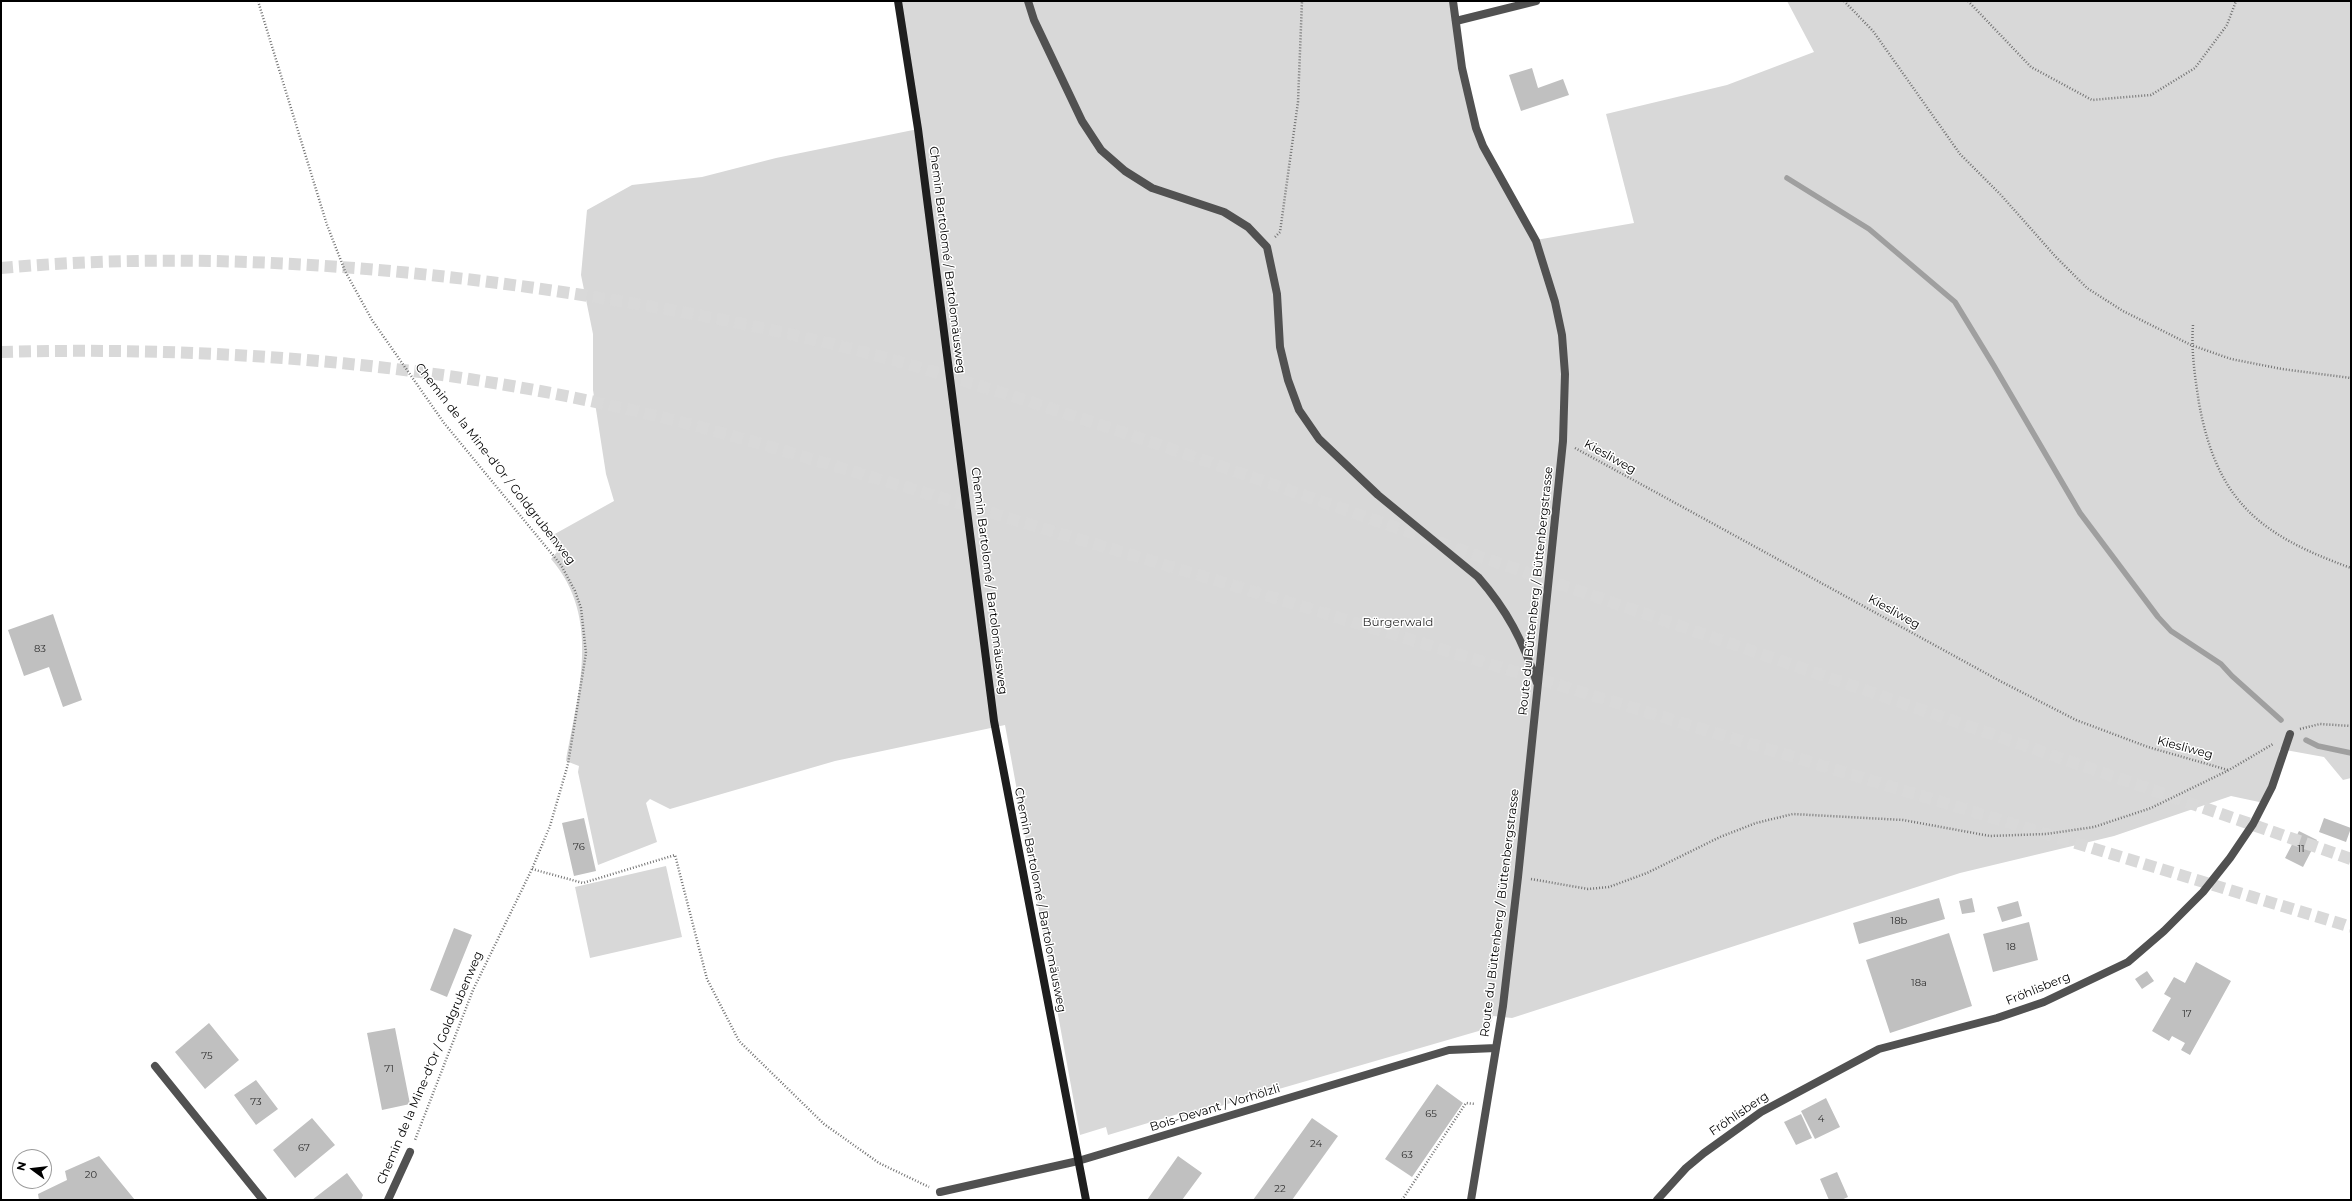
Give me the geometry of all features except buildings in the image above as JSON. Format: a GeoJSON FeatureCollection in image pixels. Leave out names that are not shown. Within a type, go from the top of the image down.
{"type":"FeatureCollection","features":[{"type":"Feature","properties":{"kind":"street","name":"Chemin Bartolomé / Bartolomäusweg"},"geometry":{"type":"LineString","coordinates":[[898,1],[919,137],[994,721],[1086,1200]]}},
{"type":"Feature","properties":{"kind":"street"},"geometry":{"type":"LineString","coordinates":[[1028,1],[1034,20],[1082,121],[1101,150],[1125,171],[1152,188],[1224,212],[1248,227],[1267,247],[1276,294],[1280,347],[1288,380],[1299,410],[1319,439],[1346,467],[1478,576],[1494,595],[1525,645],[1538,685]]}},
{"type":"Feature","properties":{"kind":"street","name":"Route du Büttenberg / Büttenbergstrasse"},"geometry":{"type":"LineString","coordinates":[[1453,1],[1462,68],[1476,128],[1483,146],[1536,240],[1555,302],[1562,335],[1566,374],[1563,441],[1518,877],[1496,1048],[1471,1200]]}},
{"type":"Feature","properties":{"kind":"street"},"geometry":{"type":"LineString","coordinates":[[1456,22],[1536,1]]}},
{"type":"Feature","properties":{"kind":"street","name":"Fröhlisberg"},"geometry":{"type":"LineString","coordinates":[[1657,1200],[1686,1168],[1704,1153],[1761,1112],[1879,1049],[1997,1018],[2044,1002],[2128,962],[2164,931],[2203,892],[2230,858],[2253,824],[2272,787],[2290,734]]}},
{"type":"Feature","properties":{"kind":"street","name":"Bois-Devant / Vorhölzli"},"geometry":{"type":"LineString","coordinates":[[940,1192],[1078,1161],[1449,1050],[1496,1048]]}},
{"type":"Feature","properties":{"kind":"street"},"geometry":{"type":"LineString","coordinates":[[155,1066],[263,1200]]}},
{"type":"Feature","properties":{"kind":"street","name":"Chemin de la Mine-d'Or / Goldgrubenweg"},"geometry":{"type":"LineString","coordinates":[[388,1200],[410,1152]]}},
{"type":"Feature","properties":{"kind":"path","name":"Chemin de la Mine-d'Or / Goldgrubenweg"},"geometry":{"type":"LineString","coordinates":[[258,1],[327,225],[345,271],[372,320],[444,423],[553,554],[568,578],[579,602],[586,653],[568,764],[550,826],[532,869],[474,990],[410,1152]]}},
{"type":"Feature","properties":{"kind":"path"},"geometry":{"type":"LineString","coordinates":[[1267,247],[1280,232],[1298,102],[1302,1]]}},
{"type":"Feature","properties":{"kind":"path"},"geometry":{"type":"LineString","coordinates":[[1844,1],[1874,31],[1960,154],[2087,288],[2123,311],[2191,345],[2231,359],[2282,369],[2351,378]]}},
{"type":"Feature","properties":{"kind":"path"},"geometry":{"type":"LineString","coordinates":[[1968,1],[2031,67],[2092,100],[2151,95],[2195,68],[2227,25],[2236,1]]}},
{"type":"Feature","properties":{"kind":"path"},"geometry":{"type":"LineString","coordinates":[[2193,325],[2191,345],[2205,433],[2222,477],[2242,506],[2267,527],[2314,554],[2351,568]]}},
{"type":"Feature","properties":{"kind":"path","name":"Kiesliweg"},"geometry":{"type":"LineString","coordinates":[[1563,441],[2000,681],[2076,720],[2148,748],[2229,770]]}},
{"type":"Feature","properties":{"kind":"path"},"geometry":{"type":"LineString","coordinates":[[1518,877],[1588,889],[1609,887],[1647,873],[1720,836],[1756,823],[1793,814],[1903,820],[1990,836],[2046,834],[2094,827],[2151,808],[2229,770],[2296,730],[2320,724],[2350,725]]}},
{"type":"Feature","properties":{"kind":"path"},"geometry":{"type":"LineString","coordinates":[[532,869],[583,883],[674,855],[707,979],[739,1041],[824,1124],[879,1163],[940,1192]]}},
{"type":"Feature","properties":{"kind":"path"},"geometry":{"type":"LineString","coordinates":[[1402,1200],[1466,1103],[1475,1104]]}},
{"type":"Feature","properties":{"kind":"green space","name":"Bürgerwald"},"geometry":{"type":"Polygon","coordinates":[[[898,1],[1453,1],[1476,129],[1536,240],[1634,223],[1606,114],[1727,85],[1814,52],[1787,1],[2351,1],[2351,778],[2343,780],[2324,757],[2280,749],[2272,787],[2264,803],[2231,796],[2114,836],[1960,873],[1512,1018],[1493,1016],[1489,1028],[1179,1118],[1178,1114],[1108,1135],[1106,1127],[1080,1135],[1005,725],[835,761],[670,809],[650,799],[646,803],[657,842],[598,865],[578,772],[579,766],[566,761],[580,683],[582,657],[581,631],[577,606],[567,582],[551,559],[557,552],[551,542],[553,535],[614,501],[606,474],[593,390],[593,334],[581,275],[587,210],[632,185],[702,177],[776,158],[918,129],[898,1]]]}},
{"type":"Feature","properties":{"kind":"green space"},"geometry":{"type":"Polygon","coordinates":[[[666,866],[682,937],[590,958],[575,887],[666,866]]]}},
{"type":"Feature","properties":{"kind":"waterway"},"geometry":{"type":"LineString","coordinates":[[1787,178],[1869,229],[1955,302],[2080,513],[2158,617],[2171,631],[2221,664],[2232,676],[2281,720]]}},
{"type":"Feature","properties":{"kind":"waterway"},"geometry":{"type":"LineString","coordinates":[[2306,740],[2318,746],[2351,753]]}},
{"type":"Feature","properties":{"kind":"tunnel"},"geometry":{"type":"LineString","coordinates":[[1,268],[73,263],[217,261],[289,264],[433,275],[576,294],[658,308],[739,323],[860,351],[968,382],[1102,425],[2351,859]]}},
{"type":"Feature","properties":{"kind":"tunnel"},"geometry":{"type":"LineString","coordinates":[[1,352],[82,351],[244,355],[405,370],[565,396],[677,421],[709,429],[1288,602],[2351,927]]}}]}
